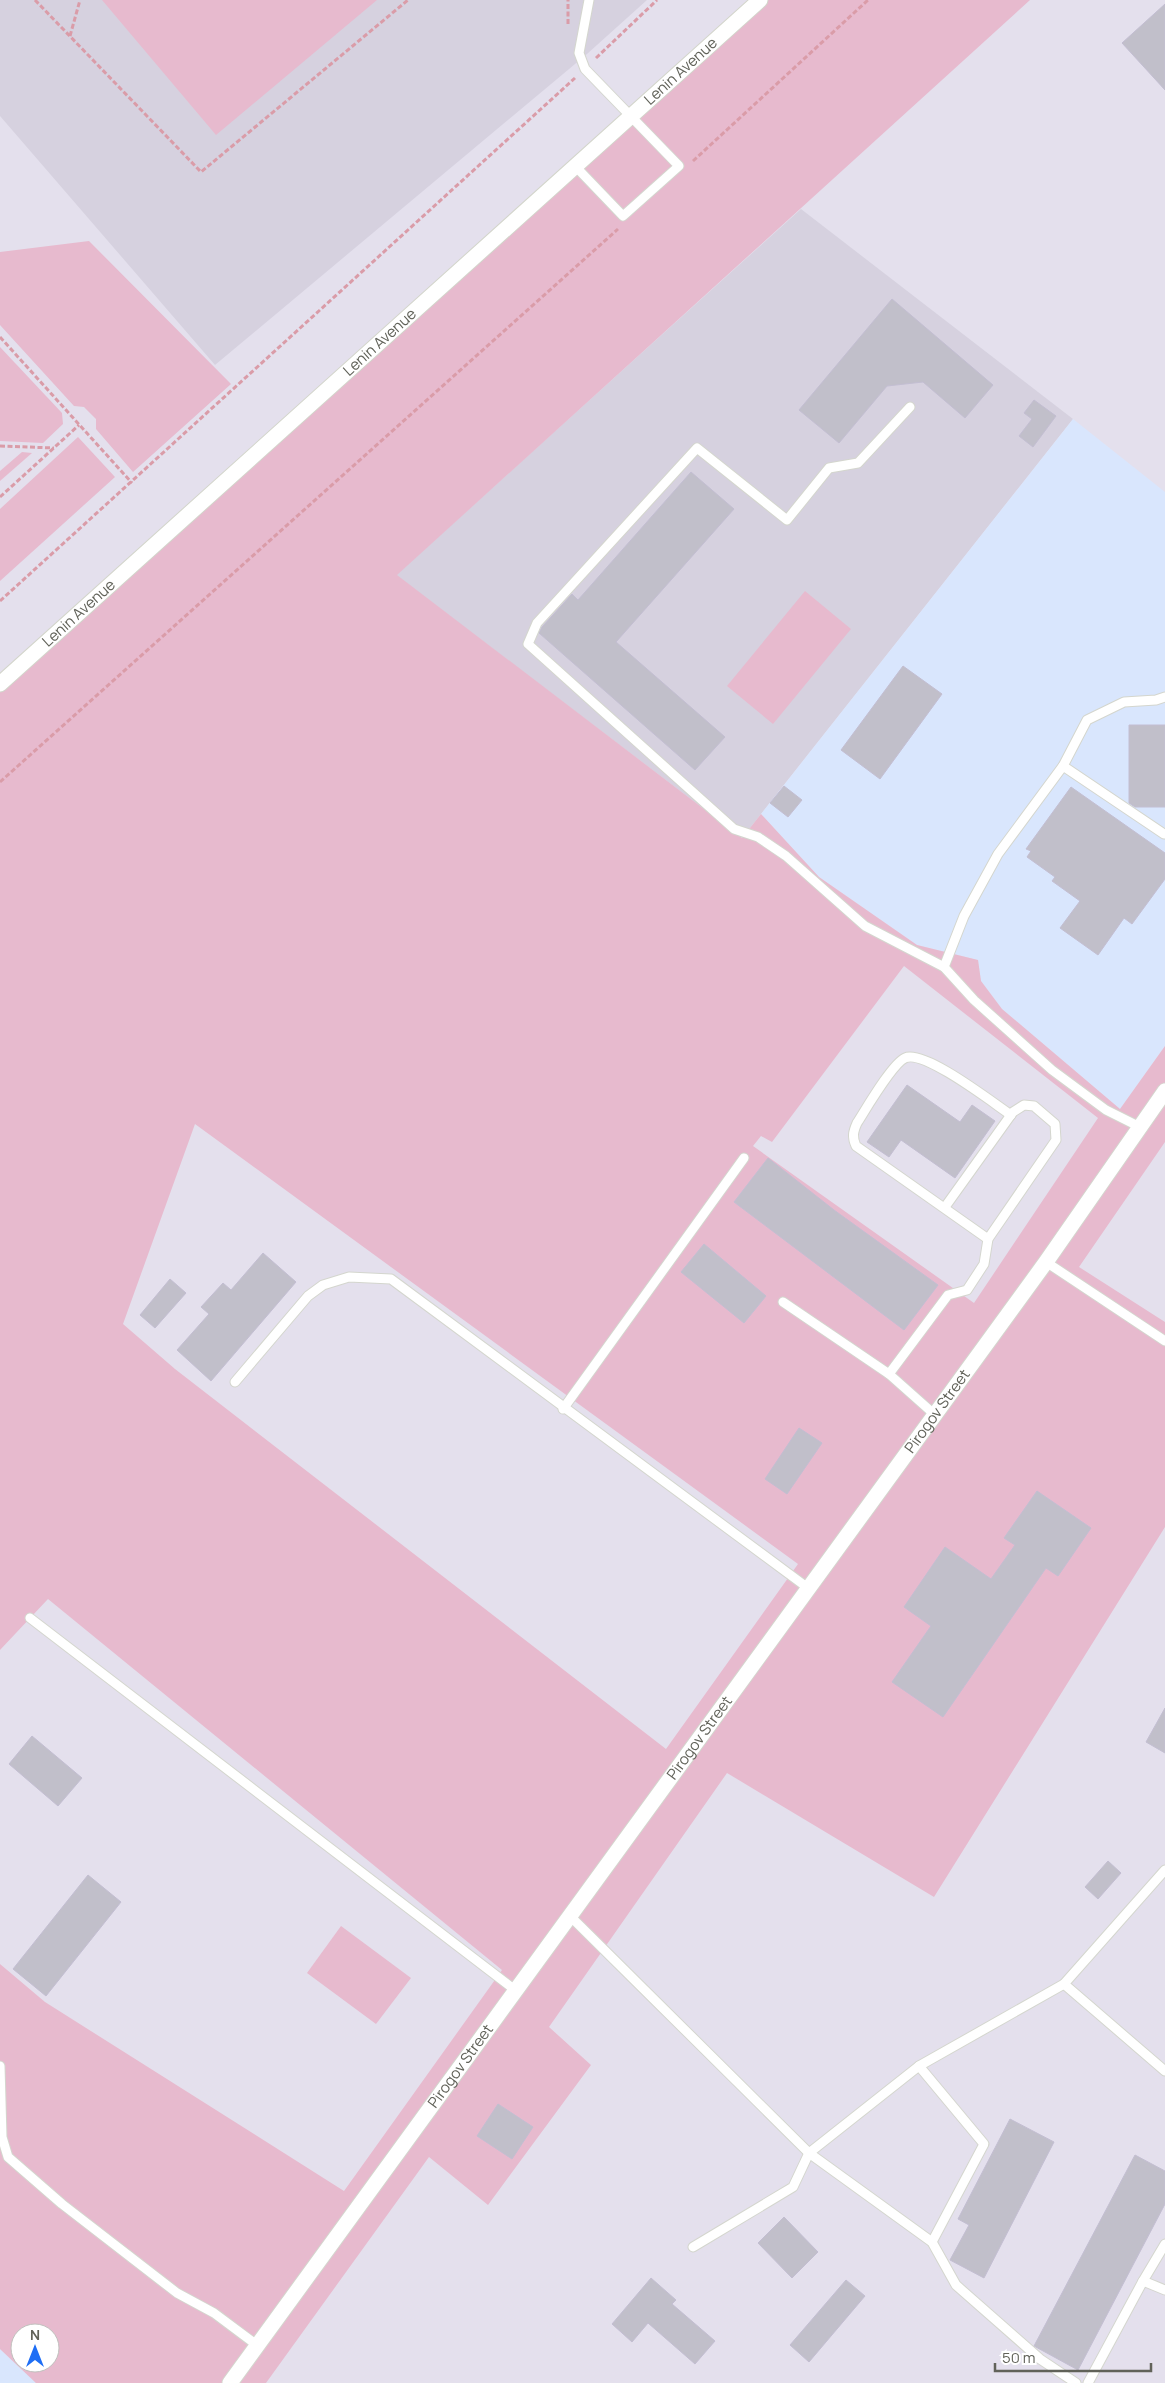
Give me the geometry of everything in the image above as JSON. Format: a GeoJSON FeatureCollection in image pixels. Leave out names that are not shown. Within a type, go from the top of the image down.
{"type":"FeatureCollection","features":[{"type":"Feature","properties":{"kind":"street","name":"Lenin Avenue"},"geometry":{"type":"LineString","coordinates":[[0,684],[760,0]]}},
{"type":"Feature","properties":{"kind":"street","name":"Pirogov Street"},"geometry":{"type":"LineString","coordinates":[[230,2383],[1046,1262],[1165,1091]]}},
{"type":"Feature","properties":{"kind":"lane"},"geometry":{"type":"LineString","coordinates":[[576,167],[623,216],[679,166],[585,69],[579,53],[589,0]]}},
{"type":"Feature","properties":{"kind":"lane"},"geometry":{"type":"LineString","coordinates":[[910,407],[858,463],[829,468],[788,520],[697,448],[537,623],[528,644],[734,829],[758,836],[786,856],[865,926],[944,967],[974,1000],[1052,1070],[1106,1110],[1140,1128]]}},
{"type":"Feature","properties":{"kind":"lane"},"geometry":{"type":"LineString","coordinates":[[944,967],[964,916],[998,854],[1063,766],[1086,720],[1124,702],[1156,700],[1165,697]]}},
{"type":"Feature","properties":{"kind":"lane"},"geometry":{"type":"LineString","coordinates":[[1063,766],[1164,834]]}},
{"type":"Feature","properties":{"kind":"lane"},"geometry":{"type":"LineString","coordinates":[[988,1239],[856,1146],[852,1138],[857,1123],[895,1066],[905,1057],[914,1057],[931,1062],[1011,1115]]}},
{"type":"Feature","properties":{"kind":"lane"},"geometry":{"type":"LineString","coordinates":[[889,1374],[948,1295],[967,1290],[984,1264],[988,1239],[1056,1140],[1055,1124],[1034,1106],[1024,1105],[1011,1115],[945,1207]]}},
{"type":"Feature","properties":{"kind":"lane"},"geometry":{"type":"LineString","coordinates":[[563,1409],[744,1158]]}},
{"type":"Feature","properties":{"kind":"lane"},"geometry":{"type":"LineString","coordinates":[[1046,1262],[1165,1341]]}},
{"type":"Feature","properties":{"kind":"lane"},"geometry":{"type":"LineString","coordinates":[[234,1382],[308,1296],[323,1284],[349,1277],[391,1279],[563,1409],[808,1588]]}},
{"type":"Feature","properties":{"kind":"lane"},"geometry":{"type":"LineString","coordinates":[[783,1302],[889,1374],[934,1414]]}},
{"type":"Feature","properties":{"kind":"lane"},"geometry":{"type":"LineString","coordinates":[[30,1618],[515,1990]]}},
{"type":"Feature","properties":{"kind":"lane"},"geometry":{"type":"LineString","coordinates":[[693,2247],[792,2187],[809,2152],[918,2066],[1064,1984],[1165,1870]]}},
{"type":"Feature","properties":{"kind":"lane"},"geometry":{"type":"LineString","coordinates":[[570,1916],[809,2152],[932,2242],[956,2285],[1040,2358],[1076,2383]]}},
{"type":"Feature","properties":{"kind":"lane"},"geometry":{"type":"LineString","coordinates":[[1064,1984],[1165,2071]]}},
{"type":"Feature","properties":{"kind":"lane"},"geometry":{"type":"LineString","coordinates":[[0,2066],[2,2137],[8,2157],[62,2204],[169,2287],[214,2313],[258,2346]]}},
{"type":"Feature","properties":{"kind":"lane"},"geometry":{"type":"LineString","coordinates":[[918,2066],[984,2144],[932,2242]]}},
{"type":"Feature","properties":{"kind":"lane"},"geometry":{"type":"LineString","coordinates":[[1088,2383],[1165,2244]]}},
{"type":"Feature","properties":{"kind":"lane"},"geometry":{"type":"LineString","coordinates":[[1143,2281],[1165,2290]]}},
{"type":"Feature","properties":{"kind":"path"},"geometry":{"type":"LineString","coordinates":[[35,0],[201,172],[408,0]]}},
{"type":"Feature","properties":{"kind":"path"},"geometry":{"type":"LineString","coordinates":[[70,36],[80,0]]}},
{"type":"Feature","properties":{"kind":"path"},"geometry":{"type":"LineString","coordinates":[[0,601],[132,483],[585,69],[657,0]]}},
{"type":"Feature","properties":{"kind":"path"},"geometry":{"type":"LineString","coordinates":[[686,168],[868,0]]}},
{"type":"Feature","properties":{"kind":"path"},"geometry":{"type":"LineString","coordinates":[[0,782],[620,228]]}},
{"type":"Feature","properties":{"kind":"path"},"geometry":{"type":"LineString","coordinates":[[0,337],[132,483]]}},
{"type":"Feature","properties":{"kind":"path"},"geometry":{"type":"LineString","coordinates":[[0,497],[79,424]]}},
{"type":"Feature","properties":{"kind":"path"},"geometry":{"type":"LineString","coordinates":[[0,446],[54,448]]}},
{"type":"Feature","properties":{"kind":"shaded area"},"geometry":{"type":"Polygon","coordinates":[[[0,0],[647,0],[587,54],[215,365],[0,116],[0,0]]]}},
{"type":"Feature","properties":{"kind":"shaded area"},"geometry":{"type":"Polygon","coordinates":[[[102,0],[377,0],[216,135],[102,0]]]}},
{"type":"Feature","properties":{"kind":"shaded area"},"geometry":{"type":"Polygon","coordinates":[[[760,0],[1030,0],[397,575],[742,838],[761,814],[819,877],[917,945],[978,960],[981,981],[1002,1009],[1120,1109],[1165,1046],[1165,1142],[1079,1267],[1165,1322],[1165,1527],[934,1897],[727,1773],[549,2027],[591,2065],[488,2205],[429,2157],[266,2383],[36,2383],[25,2373],[60,2373],[60,2323],[10,2323],[10,2358],[0,2349],[0,1964],[45,2002],[344,2191],[502,1970],[48,1599],[0,1650],[0,684],[760,0]],[[904,966],[772,1142],[761,1136],[753,1146],[974,1303],[1098,1118],[904,966]],[[195,1124],[123,1324],[175,1369],[666,1749],[798,1564],[195,1124]]]}},
{"type":"Feature","properties":{"kind":"shaded area"},"geometry":{"type":"Polygon","coordinates":[[[801,209],[1073,419],[742,838],[396,575],[801,209]]]}},
{"type":"Feature","properties":{"kind":"shaded area"},"geometry":{"type":"Polygon","coordinates":[[[89,241],[231,384],[133,472],[96,429],[96,419],[84,407],[74,406],[0,325],[0,252],[89,241]]]}},
{"type":"Feature","properties":{"kind":"shaded area"},"geometry":{"type":"Polygon","coordinates":[[[0,347],[62,413],[63,424],[43,443],[0,441],[0,347]]]}},
{"type":"Feature","properties":{"kind":"shaded area"},"geometry":{"type":"Polygon","coordinates":[[[1073,419],[1165,492],[1165,1046],[1120,1109],[1002,1009],[981,981],[978,960],[917,945],[819,877],[761,814],[1073,419]]]}},
{"type":"Feature","properties":{"kind":"shaded area"},"geometry":{"type":"Polygon","coordinates":[[[78,437],[115,477],[0,581],[0,509],[78,437]]]}},
{"type":"Feature","properties":{"kind":"shaded area"},"geometry":{"type":"Polygon","coordinates":[[[22,452],[32,453],[0,481],[0,471],[22,452]]]}},
{"type":"Feature","properties":{"kind":"shaded area"},"geometry":{"type":"Polygon","coordinates":[[[805,591],[851,629],[773,724],[727,686],[805,591]]]}},
{"type":"Feature","properties":{"kind":"shaded area"},"geometry":{"type":"Polygon","coordinates":[[[341,1926],[411,1978],[376,2024],[307,1973],[341,1926]]]}},
{"type":"Feature","properties":{"kind":"shaded area"},"geometry":{"type":"Polygon","coordinates":[[[0,2349],[10,2358],[10,2373],[25,2373],[36,2383],[0,2383],[0,2349]]]}},
{"type":"Feature","properties":{"kind":"building"},"geometry":{"type":"Polygon","coordinates":[[[1165,4],[1165,90],[1122,43],[1165,4]]]}},
{"type":"Feature","properties":{"kind":"building"},"geometry":{"type":"Polygon","coordinates":[[[892,299],[993,385],[965,418],[923,382],[887,386],[839,443],[799,410],[892,299]]]}},
{"type":"Feature","properties":{"kind":"building"},"geometry":{"type":"Polygon","coordinates":[[[1034,400],[1056,416],[1033,447],[1019,436],[1032,419],[1024,413],[1034,400]]]}},
{"type":"Feature","properties":{"kind":"building"},"geometry":{"type":"Polygon","coordinates":[[[691,472],[734,509],[616,642],[725,737],[695,770],[539,633],[542,627],[572,594],[578,600],[691,472]]]}},
{"type":"Feature","properties":{"kind":"building"},"geometry":{"type":"Polygon","coordinates":[[[903,666],[942,694],[880,779],[841,750],[903,666]]]}},
{"type":"Feature","properties":{"kind":"building"},"geometry":{"type":"Polygon","coordinates":[[[1129,725],[1165,725],[1165,807],[1135,807],[1129,803],[1129,725]]]}},
{"type":"Feature","properties":{"kind":"building"},"geometry":{"type":"Polygon","coordinates":[[[784,786],[802,800],[788,817],[770,803],[784,786]]]}},
{"type":"Feature","properties":{"kind":"building"},"geometry":{"type":"Polygon","coordinates":[[[1071,787],[1165,853],[1165,879],[1132,924],[1124,918],[1098,955],[1060,928],[1080,901],[1052,881],[1055,877],[1027,857],[1031,851],[1026,849],[1071,787]]]}},
{"type":"Feature","properties":{"kind":"building"},"geometry":{"type":"Polygon","coordinates":[[[907,1085],[960,1122],[972,1105],[995,1121],[955,1178],[901,1140],[889,1157],[867,1142],[907,1085]]]}},
{"type":"Feature","properties":{"kind":"building"},"geometry":{"type":"Polygon","coordinates":[[[768,1158],[834,1210],[938,1285],[904,1330],[734,1202],[768,1158]]]}},
{"type":"Feature","properties":{"kind":"building"},"geometry":{"type":"Polygon","coordinates":[[[704,1244],[766,1296],[744,1323],[681,1272],[704,1244]]]}},
{"type":"Feature","properties":{"kind":"building"},"geometry":{"type":"Polygon","coordinates":[[[263,1253],[296,1282],[211,1381],[177,1350],[209,1314],[201,1307],[223,1283],[231,1290],[263,1253]]]}},
{"type":"Feature","properties":{"kind":"building"},"geometry":{"type":"Polygon","coordinates":[[[170,1279],[186,1293],[155,1328],[140,1315],[170,1279]]]}},
{"type":"Feature","properties":{"kind":"building"},"geometry":{"type":"Polygon","coordinates":[[[799,1428],[822,1443],[787,1494],[765,1479],[799,1428]]]}},
{"type":"Feature","properties":{"kind":"building"},"geometry":{"type":"Polygon","coordinates":[[[1037,1491],[1091,1528],[1058,1576],[1046,1568],[943,1717],[892,1682],[931,1626],[904,1607],[945,1547],[991,1579],[1015,1545],[1004,1538],[1037,1491]]]}},
{"type":"Feature","properties":{"kind":"building"},"geometry":{"type":"Polygon","coordinates":[[[1165,1708],[1165,1753],[1146,1742],[1165,1708]]]}},
{"type":"Feature","properties":{"kind":"building"},"geometry":{"type":"Polygon","coordinates":[[[32,1736],[82,1778],[58,1806],[9,1764],[32,1736]]]}},
{"type":"Feature","properties":{"kind":"building"},"geometry":{"type":"Polygon","coordinates":[[[1108,1861],[1121,1873],[1098,1899],[1085,1887],[1108,1861]]]}},
{"type":"Feature","properties":{"kind":"building"},"geometry":{"type":"Polygon","coordinates":[[[88,1875],[121,1902],[46,1996],[13,1969],[88,1875]]]}},
{"type":"Feature","properties":{"kind":"building"},"geometry":{"type":"Polygon","coordinates":[[[498,2104],[533,2127],[512,2159],[477,2136],[498,2104]]]}},
{"type":"Feature","properties":{"kind":"building"},"geometry":{"type":"Polygon","coordinates":[[[1010,2119],[1054,2142],[984,2278],[950,2260],[969,2225],[958,2219],[1010,2119]]]}},
{"type":"Feature","properties":{"kind":"building"},"geometry":{"type":"Polygon","coordinates":[[[1135,2155],[1165,2171],[1165,2204],[1078,2370],[1034,2346],[1135,2155]]]}},
{"type":"Feature","properties":{"kind":"building"},"geometry":{"type":"Polygon","coordinates":[[[784,2217],[818,2252],[792,2278],[758,2243],[784,2217]]]}},
{"type":"Feature","properties":{"kind":"building"},"geometry":{"type":"Polygon","coordinates":[[[651,2278],[676,2300],[672,2304],[715,2341],[695,2364],[648,2323],[632,2342],[612,2324],[651,2278]]]}},
{"type":"Feature","properties":{"kind":"building"},"geometry":{"type":"Polygon","coordinates":[[[846,2280],[865,2296],[809,2362],[790,2345],[846,2280]]]}}]}
